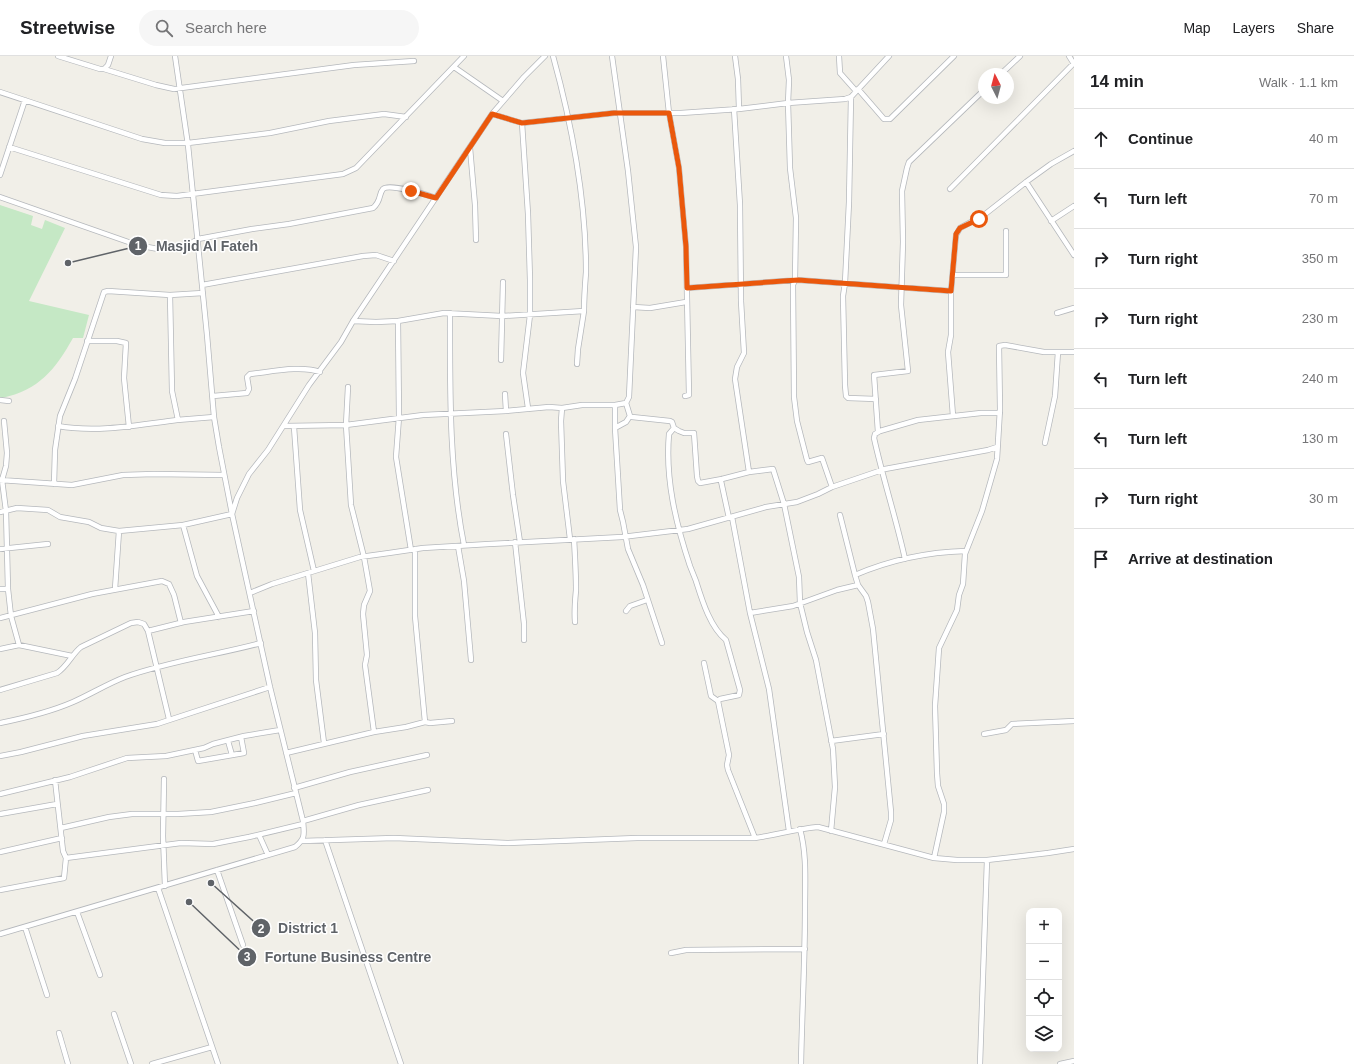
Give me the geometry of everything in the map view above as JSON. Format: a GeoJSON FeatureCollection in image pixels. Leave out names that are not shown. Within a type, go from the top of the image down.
{"type":"FeatureCollection","features":[{"type":"Feature","properties":{"kind":"street"},"geometry":{"type":"LineString","coordinates":[[58,56],[85,65],[174,89],[354,64],[414,61]]}},
{"type":"Feature","properties":{"kind":"street"},"geometry":{"type":"LineString","coordinates":[[104,69],[108,66],[111,56]]}},
{"type":"Feature","properties":{"kind":"street"},"geometry":{"type":"LineString","coordinates":[[0,934],[296,847],[302,841],[304,833],[303,823],[270,687],[232,514],[214,417],[188,143],[175,56]]}},
{"type":"Feature","properties":{"kind":"street"},"geometry":{"type":"LineString","coordinates":[[9,147],[161,195],[177,196],[343,174],[356,168],[464,56]]}},
{"type":"Feature","properties":{"kind":"street"},"geometry":{"type":"LineString","coordinates":[[232,514],[249,474],[268,450],[309,385],[341,342],[492,114],[524,77],[545,56]]}},
{"type":"Feature","properties":{"kind":"street"},"geometry":{"type":"LineString","coordinates":[[553,56],[569,118],[583,218],[586,272],[584,311],[577,364]]}},
{"type":"Feature","properties":{"kind":"street"},"geometry":{"type":"LineString","coordinates":[[612,56],[636,247],[629,397],[626,403],[630,416]]}},
{"type":"Feature","properties":{"kind":"street"},"geometry":{"type":"LineString","coordinates":[[663,56],[669,113],[679,168],[686,247],[689,395],[685,396]]}},
{"type":"Feature","properties":{"kind":"street"},"geometry":{"type":"LineString","coordinates":[[735,56],[738,79],[737,109],[744,353],[737,367],[735,379],[749,472]]}},
{"type":"Feature","properties":{"kind":"street"},"geometry":{"type":"LineString","coordinates":[[786,56],[789,80],[788,103],[790,168],[796,218],[795,280],[793,285],[793,365],[796,421],[808,462],[822,458],[832,487]]}},
{"type":"Feature","properties":{"kind":"street"},"geometry":{"type":"LineString","coordinates":[[839,56],[840,74],[857,90],[884,120],[890,119],[954,56]]}},
{"type":"Feature","properties":{"kind":"street"},"geometry":{"type":"LineString","coordinates":[[492,114],[522,123],[620,113],[669,113],[737,109],[788,103],[845,99],[851,97],[889,56]]}},
{"type":"Feature","properties":{"kind":"street"},"geometry":{"type":"LineString","coordinates":[[1007,68],[1020,56]]}},
{"type":"Feature","properties":{"kind":"street"},"geometry":{"type":"LineString","coordinates":[[950,189],[1074,63],[1070,56]]}},
{"type":"Feature","properties":{"kind":"street"},"geometry":{"type":"LineString","coordinates":[[454,67],[503,101]]}},
{"type":"Feature","properties":{"kind":"street"},"geometry":{"type":"LineString","coordinates":[[0,92],[142,138],[164,143],[188,143],[270,133],[329,121],[384,114],[406,117]]}},
{"type":"Feature","properties":{"kind":"street"},"geometry":{"type":"LineString","coordinates":[[905,559],[874,438],[878,432],[874,375],[908,371],[901,305],[903,242],[902,192],[908,165],[978,96]]}},
{"type":"Feature","properties":{"kind":"street"},"geometry":{"type":"LineString","coordinates":[[851,97],[849,202],[843,296],[846,396],[848,398],[876,399]]}},
{"type":"Feature","properties":{"kind":"street"},"geometry":{"type":"LineString","coordinates":[[0,175],[25,100]]}},
{"type":"Feature","properties":{"kind":"street"},"geometry":{"type":"LineString","coordinates":[[522,123],[528,214],[530,315],[523,373],[528,408]]}},
{"type":"Feature","properties":{"kind":"street"},"geometry":{"type":"LineString","coordinates":[[470,148],[475,198],[476,240]]}},
{"type":"Feature","properties":{"kind":"street"},"geometry":{"type":"LineString","coordinates":[[953,416],[948,361],[951,326],[951,291],[956,234],[960,228],[984,215],[1051,164],[1074,151]]}},
{"type":"Feature","properties":{"kind":"street"},"geometry":{"type":"LineString","coordinates":[[1026,182],[1074,255]]}},
{"type":"Feature","properties":{"kind":"street"},"geometry":{"type":"LineString","coordinates":[[0,197],[137,245],[158,249],[176,248],[188,245],[198,238],[252,228],[288,224],[373,208],[378,204],[382,190],[388,187],[411,191],[436,198]]}},
{"type":"Feature","properties":{"kind":"street"},"geometry":{"type":"LineString","coordinates":[[1051,220],[1074,206]]}},
{"type":"Feature","properties":{"kind":"street"},"geometry":{"type":"LineString","coordinates":[[953,276],[1006,276],[1006,231]]}},
{"type":"Feature","properties":{"kind":"street"},"geometry":{"type":"LineString","coordinates":[[202,285],[363,256],[376,255],[394,260]]}},
{"type":"Feature","properties":{"kind":"street"},"geometry":{"type":"LineString","coordinates":[[687,288],[795,280],[951,291]]}},
{"type":"Feature","properties":{"kind":"street"},"geometry":{"type":"LineString","coordinates":[[501,360],[503,282]]}},
{"type":"Feature","properties":{"kind":"street"},"geometry":{"type":"LineString","coordinates":[[54,484],[55,450],[60,416],[75,379],[104,292],[170,295],[203,293]]}},
{"type":"Feature","properties":{"kind":"street"},"geometry":{"type":"LineString","coordinates":[[170,295],[172,391],[178,420]]}},
{"type":"Feature","properties":{"kind":"street"},"geometry":{"type":"LineString","coordinates":[[632,307],[650,308],[686,302]]}},
{"type":"Feature","properties":{"kind":"street"},"geometry":{"type":"LineString","coordinates":[[1057,313],[1074,308]]}},
{"type":"Feature","properties":{"kind":"street"},"geometry":{"type":"LineString","coordinates":[[354,321],[398,321],[450,313],[502,316],[584,311]]}},
{"type":"Feature","properties":{"kind":"street"},"geometry":{"type":"LineString","coordinates":[[450,313],[453,466],[464,545]]}},
{"type":"Feature","properties":{"kind":"street"},"geometry":{"type":"LineString","coordinates":[[398,321],[399,418],[396,457],[413,550],[414,609],[424,722]]}},
{"type":"Feature","properties":{"kind":"street"},"geometry":{"type":"LineString","coordinates":[[87,341],[117,341],[126,343],[124,378],[129,427]]}},
{"type":"Feature","properties":{"kind":"street"},"geometry":{"type":"LineString","coordinates":[[934,858],[944,812],[944,804],[937,773],[935,706],[940,644],[957,610],[962,584],[963,561],[986,496],[997,459],[1000,413],[999,346],[1005,345],[1044,352],[1074,352]]}},
{"type":"Feature","properties":{"kind":"street"},"geometry":{"type":"LineString","coordinates":[[1045,443],[1055,396],[1058,352]]}},
{"type":"Feature","properties":{"kind":"street"},"geometry":{"type":"LineString","coordinates":[[213,396],[247,393],[249,389],[247,377],[250,374],[296,369],[314,370],[320,372]]}},
{"type":"Feature","properties":{"kind":"street"},"geometry":{"type":"LineString","coordinates":[[348,387],[346,425],[351,505],[364,557],[370,591],[364,604],[367,654],[365,665],[374,732]]}},
{"type":"Feature","properties":{"kind":"street"},"geometry":{"type":"LineString","coordinates":[[505,394],[506,411]]}},
{"type":"Feature","properties":{"kind":"street"},"geometry":{"type":"LineString","coordinates":[[0,400],[9,400]]}},
{"type":"Feature","properties":{"kind":"street"},"geometry":{"type":"LineString","coordinates":[[284,426],[346,425],[451,413],[506,411],[528,408],[562,408],[582,405],[626,403]]}},
{"type":"Feature","properties":{"kind":"street"},"geometry":{"type":"LineString","coordinates":[[615,404],[618,490],[625,536],[628,550],[643,585],[662,643]]}},
{"type":"Feature","properties":{"kind":"street"},"geometry":{"type":"LineString","coordinates":[[562,408],[562,481],[576,568],[576,592],[574,606],[575,622]]}},
{"type":"Feature","properties":{"kind":"street"},"geometry":{"type":"LineString","coordinates":[[878,432],[918,420],[1000,413]]}},
{"type":"Feature","properties":{"kind":"street"},"geometry":{"type":"LineString","coordinates":[[615,428],[626,422],[630,416]]}},
{"type":"Feature","properties":{"kind":"street"},"geometry":{"type":"LineString","coordinates":[[630,416],[634,418],[670,420],[674,428],[679,432],[694,432],[697,476],[700,483],[749,472],[773,469],[784,504],[800,583],[800,603],[806,632],[816,660],[831,741],[835,787],[831,831]]}},
{"type":"Feature","properties":{"kind":"street"},"geometry":{"type":"LineString","coordinates":[[58,426],[76,430],[129,427],[178,420],[214,417]]}},
{"type":"Feature","properties":{"kind":"street"},"geometry":{"type":"LineString","coordinates":[[4,422],[7,453],[6,466],[1,480],[6,511],[8,589],[11,616],[19,645]]}},
{"type":"Feature","properties":{"kind":"street"},"geometry":{"type":"LineString","coordinates":[[294,427],[300,510],[314,571]]}},
{"type":"Feature","properties":{"kind":"street"},"geometry":{"type":"LineString","coordinates":[[674,428],[669,434],[668,470],[674,509],[690,568],[700,595],[716,629],[726,640],[740,690],[739,695],[718,701]]}},
{"type":"Feature","properties":{"kind":"street"},"geometry":{"type":"LineString","coordinates":[[506,434],[518,542],[524,640]]}},
{"type":"Feature","properties":{"kind":"street"},"geometry":{"type":"LineString","coordinates":[[250,593],[272,584],[364,557],[464,545],[625,536],[680,530],[731,518],[746,512],[797,502],[832,487],[896,466],[988,450],[997,447]]}},
{"type":"Feature","properties":{"kind":"street"},"geometry":{"type":"LineString","coordinates":[[1,480],[72,485],[123,476],[154,474],[224,475]]}},
{"type":"Feature","properties":{"kind":"street"},"geometry":{"type":"LineString","coordinates":[[722,479],[721,481],[731,518],[750,613],[769,689],[788,831]]}},
{"type":"Feature","properties":{"kind":"street"},"geometry":{"type":"LineString","coordinates":[[0,512],[17,508],[48,510],[60,518],[89,522],[101,528],[119,531],[182,525],[232,514]]}},
{"type":"Feature","properties":{"kind":"street"},"geometry":{"type":"LineString","coordinates":[[840,515],[858,585],[866,596],[871,619],[891,812],[891,820],[884,844]]}},
{"type":"Feature","properties":{"kind":"street"},"geometry":{"type":"LineString","coordinates":[[182,525],[197,576],[219,617]]}},
{"type":"Feature","properties":{"kind":"street"},"geometry":{"type":"LineString","coordinates":[[115,589],[119,531]]}},
{"type":"Feature","properties":{"kind":"street"},"geometry":{"type":"LineString","coordinates":[[0,549],[48,544]]}},
{"type":"Feature","properties":{"kind":"street"},"geometry":{"type":"LineString","coordinates":[[458,546],[464,581],[471,660]]}},
{"type":"Feature","properties":{"kind":"street"},"geometry":{"type":"LineString","coordinates":[[855,574],[905,559],[941,553],[966,551]]}},
{"type":"Feature","properties":{"kind":"street"},"geometry":{"type":"LineString","coordinates":[[308,573],[315,633],[316,680],[324,743]]}},
{"type":"Feature","properties":{"kind":"street"},"geometry":{"type":"LineString","coordinates":[[0,618],[58,602],[115,589],[162,581],[169,584],[174,595],[181,623]]}},
{"type":"Feature","properties":{"kind":"street"},"geometry":{"type":"LineString","coordinates":[[750,613],[793,606],[837,590],[858,585]]}},
{"type":"Feature","properties":{"kind":"street"},"geometry":{"type":"LineString","coordinates":[[0,589],[8,589]]}},
{"type":"Feature","properties":{"kind":"street"},"geometry":{"type":"LineString","coordinates":[[626,611],[630,606],[647,600]]}},
{"type":"Feature","properties":{"kind":"street"},"geometry":{"type":"LineString","coordinates":[[148,631],[181,623],[254,611]]}},
{"type":"Feature","properties":{"kind":"street"},"geometry":{"type":"LineString","coordinates":[[0,690],[57,673],[62,670],[72,656],[81,647],[132,623],[138,622],[144,624],[148,631],[169,720]]}},
{"type":"Feature","properties":{"kind":"street"},"geometry":{"type":"LineString","coordinates":[[0,723],[58,708],[113,682],[156,668],[261,643]]}},
{"type":"Feature","properties":{"kind":"street"},"geometry":{"type":"LineString","coordinates":[[0,649],[19,645],[72,656]]}},
{"type":"Feature","properties":{"kind":"street"},"geometry":{"type":"LineString","coordinates":[[704,663],[711,696],[718,701],[729,755],[727,765],[728,770],[755,838]]}},
{"type":"Feature","properties":{"kind":"street"},"geometry":{"type":"LineString","coordinates":[[0,756],[83,736],[149,725],[169,720],[270,687]]}},
{"type":"Feature","properties":{"kind":"street"},"geometry":{"type":"LineString","coordinates":[[286,752],[424,722],[430,723],[452,721]]}},
{"type":"Feature","properties":{"kind":"street"},"geometry":{"type":"LineString","coordinates":[[984,734],[1006,730],[1012,724],[1074,721]]}},
{"type":"Feature","properties":{"kind":"street"},"geometry":{"type":"LineString","coordinates":[[0,794],[87,772],[127,758],[166,756],[195,750],[241,737],[280,730]]}},
{"type":"Feature","properties":{"kind":"street"},"geometry":{"type":"LineString","coordinates":[[831,741],[884,734]]}},
{"type":"Feature","properties":{"kind":"street"},"geometry":{"type":"LineString","coordinates":[[195,750],[198,761],[244,753],[241,737]]}},
{"type":"Feature","properties":{"kind":"street"},"geometry":{"type":"LineString","coordinates":[[228,741],[232,755]]}},
{"type":"Feature","properties":{"kind":"street"},"geometry":{"type":"LineString","coordinates":[[294,788],[350,772],[427,755]]}},
{"type":"Feature","properties":{"kind":"street"},"geometry":{"type":"LineString","coordinates":[[164,779],[165,886]]}},
{"type":"Feature","properties":{"kind":"street"},"geometry":{"type":"LineString","coordinates":[[0,890],[64,878],[66,858],[63,851],[55,780]]}},
{"type":"Feature","properties":{"kind":"street"},"geometry":{"type":"LineString","coordinates":[[66,858],[181,843],[212,844],[259,835],[359,805],[428,790]]}},
{"type":"Feature","properties":{"kind":"street"},"geometry":{"type":"LineString","coordinates":[[61,828],[109,817],[132,814],[164,815],[211,812],[296,793]]}},
{"type":"Feature","properties":{"kind":"street"},"geometry":{"type":"LineString","coordinates":[[0,814],[57,804]]}},
{"type":"Feature","properties":{"kind":"street"},"geometry":{"type":"LineString","coordinates":[[302,841],[394,838],[507,843],[637,838],[755,838],[773,836],[788,831],[818,827],[934,858],[987,860],[1074,849]]}},
{"type":"Feature","properties":{"kind":"street"},"geometry":{"type":"LineString","coordinates":[[800,829],[804,843],[806,867],[806,949],[802,1004],[801,1064]]}},
{"type":"Feature","properties":{"kind":"street"},"geometry":{"type":"LineString","coordinates":[[259,835],[268,855]]}},
{"type":"Feature","properties":{"kind":"street"},"geometry":{"type":"LineString","coordinates":[[0,852],[62,838]]}},
{"type":"Feature","properties":{"kind":"street"},"geometry":{"type":"LineString","coordinates":[[325,840],[401,1064]]}},
{"type":"Feature","properties":{"kind":"street"},"geometry":{"type":"LineString","coordinates":[[980,1064],[987,860]]}},
{"type":"Feature","properties":{"kind":"street"},"geometry":{"type":"LineString","coordinates":[[217,870],[243,945]]}},
{"type":"Feature","properties":{"kind":"street"},"geometry":{"type":"LineString","coordinates":[[158,888],[218,1064]]}},
{"type":"Feature","properties":{"kind":"street"},"geometry":{"type":"LineString","coordinates":[[77,912],[100,975]]}},
{"type":"Feature","properties":{"kind":"street"},"geometry":{"type":"LineString","coordinates":[[25,927],[47,995]]}},
{"type":"Feature","properties":{"kind":"street"},"geometry":{"type":"LineString","coordinates":[[670,953],[700,950],[806,949]]}},
{"type":"Feature","properties":{"kind":"street"},"geometry":{"type":"LineString","coordinates":[[114,1014],[131,1064]]}},
{"type":"Feature","properties":{"kind":"street"},"geometry":{"type":"LineString","coordinates":[[59,1033],[68,1064]]}},
{"type":"Feature","properties":{"kind":"street"},"geometry":{"type":"LineString","coordinates":[[152,1064],[212,1047]]}},
{"type":"Feature","properties":{"kind":"street"},"geometry":{"type":"LineString","coordinates":[[1060,1064],[1074,1062]]}},
{"type":"Feature","properties":{"kind":"green space"},"geometry":{"type":"Polygon","coordinates":[[[0,205],[33,216],[31,225],[42,229],[45,220],[65,228],[29,301],[89,315],[83,338],[73,338],[60,360],[45,377],[26,390],[2,398],[0,398],[0,205]]]}},
{"type":"Feature","properties":{"kind":"place","name":"Masjid Al Fateh"},"geometry":{"type":"Point","coordinates":[68,263]}},
{"type":"Feature","properties":{"kind":"place","name":"District 1"},"geometry":{"type":"Point","coordinates":[211,883]}},
{"type":"Feature","properties":{"kind":"place","name":"Fortune Business Centre"},"geometry":{"type":"Point","coordinates":[189,902]}},
{"type":"Feature","properties":{"kind":"route"},"geometry":{"type":"LineString","coordinates":[[411,191],[436,198],[492,114],[522,123],[598,114],[669,113],[679,168],[686,247],[687,288],[798,280],[951,291],[956,234],[960,228],[979,219]]}}]}
